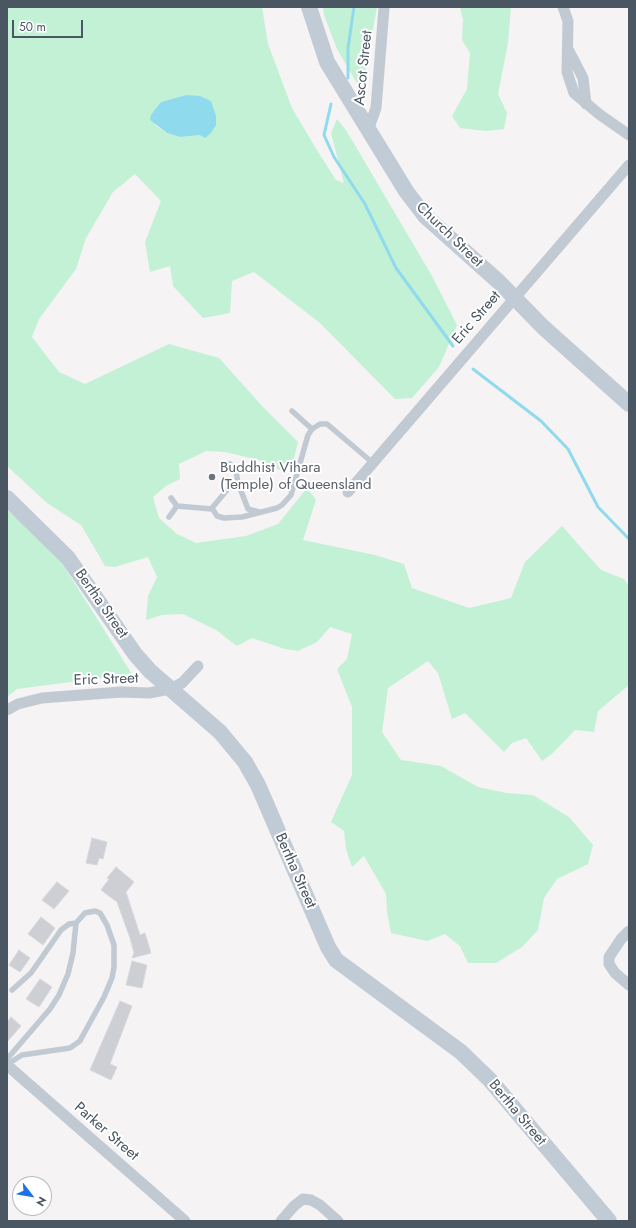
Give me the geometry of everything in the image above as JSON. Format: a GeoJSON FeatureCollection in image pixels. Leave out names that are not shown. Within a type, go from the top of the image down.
{"type":"FeatureCollection","features":[{"type":"Feature","properties":{"kind":"street","name":"Church Street"},"geometry":{"type":"LineString","coordinates":[[309,7],[327,62],[406,191],[425,216],[514,298],[543,327],[629,404]]}},
{"type":"Feature","properties":{"kind":"street"},"geometry":{"type":"LineString","coordinates":[[563,7],[568,21],[569,51],[583,78],[586,104],[629,135]]}},
{"type":"Feature","properties":{"kind":"street","name":"Ascot Street"},"geometry":{"type":"LineString","coordinates":[[368,130],[376,108],[384,8]]}},
{"type":"Feature","properties":{"kind":"street","name":"Eric Street"},"geometry":{"type":"LineString","coordinates":[[348,492],[629,165]]}},
{"type":"Feature","properties":{"kind":"street","name":"Bertha Street"},"geometry":{"type":"LineString","coordinates":[[7,498],[68,558],[135,654],[150,671],[220,732],[245,762],[258,784],[328,947],[336,960],[461,1052],[490,1080],[609,1221]]}},
{"type":"Feature","properties":{"kind":"street","name":"Eric Street"},"geometry":{"type":"LineString","coordinates":[[7,710],[18,704],[42,698],[121,692],[149,694],[170,689],[182,683],[198,666]]}},
{"type":"Feature","properties":{"kind":"street"},"geometry":{"type":"LineString","coordinates":[[629,931],[621,939],[609,957],[610,964],[615,973],[629,985]]}},
{"type":"Feature","properties":{"kind":"street","name":"Parker Street"},"geometry":{"type":"LineString","coordinates":[[8,1063],[186,1221]]}},
{"type":"Feature","properties":{"kind":"street"},"geometry":{"type":"LineString","coordinates":[[281,1221],[294,1206],[303,1199],[311,1200],[320,1205],[338,1221]]}},
{"type":"Feature","properties":{"kind":"lane"},"geometry":{"type":"LineString","coordinates":[[292,411],[312,429]]}},
{"type":"Feature","properties":{"kind":"lane"},"geometry":{"type":"LineString","coordinates":[[171,498],[177,506],[212,509],[217,516],[224,518],[242,517],[277,508],[291,496],[305,443],[312,429],[320,424],[327,424],[373,463]]}},
{"type":"Feature","properties":{"kind":"lane"},"geometry":{"type":"LineString","coordinates":[[230,464],[236,471],[238,483],[247,507],[251,510],[259,512]]}},
{"type":"Feature","properties":{"kind":"lane"},"geometry":{"type":"LineString","coordinates":[[212,509],[212,506],[232,484],[238,483]]}},
{"type":"Feature","properties":{"kind":"lane"},"geometry":{"type":"LineString","coordinates":[[169,517],[177,506]]}},
{"type":"Feature","properties":{"kind":"lane"},"geometry":{"type":"LineString","coordinates":[[8,1063],[22,1055],[70,1048],[76,1045],[82,1037],[104,996],[112,978],[114,967],[114,945],[102,915],[94,911],[85,913],[76,923],[66,926],[61,930],[31,973],[12,990]]}},
{"type":"Feature","properties":{"kind":"lane"},"geometry":{"type":"LineString","coordinates":[[8,1063],[59,995],[68,974],[73,952],[76,923]]}},
{"type":"Feature","properties":{"kind":"green space"},"geometry":{"type":"Polygon","coordinates":[[[7,7],[262,7],[268,44],[292,108],[315,147],[336,180],[344,183],[331,133],[337,119],[346,130],[432,276],[457,325],[439,367],[412,398],[395,399],[320,323],[254,272],[232,281],[230,313],[203,318],[173,286],[170,266],[150,272],[145,242],[161,201],[135,174],[113,192],[86,238],[76,269],[39,319],[32,337],[59,372],[85,384],[169,344],[219,358],[262,406],[298,442],[293,462],[280,470],[259,460],[225,452],[206,451],[179,464],[180,479],[166,486],[153,497],[159,518],[177,534],[196,543],[246,536],[278,524],[307,488],[316,500],[303,540],[375,555],[404,564],[412,588],[469,608],[511,598],[525,562],[562,526],[601,570],[624,579],[629,587],[629,685],[598,711],[594,732],[575,730],[553,753],[542,761],[526,738],[512,743],[504,752],[465,713],[452,719],[438,673],[428,661],[388,688],[382,732],[401,760],[441,766],[478,787],[506,793],[533,795],[569,817],[593,845],[588,864],[557,879],[544,898],[538,930],[522,947],[496,963],[468,963],[460,946],[445,934],[427,941],[391,933],[387,912],[386,894],[364,856],[352,867],[346,849],[344,831],[331,822],[352,775],[352,707],[337,669],[347,659],[352,634],[330,627],[317,642],[298,651],[285,649],[252,638],[237,646],[216,630],[183,614],[162,615],[146,620],[148,596],[157,577],[148,557],[115,567],[105,566],[81,525],[47,503],[7,466],[7,7]],[[186,95],[161,102],[155,125],[167,133],[180,137],[200,135],[186,95]]]}},
{"type":"Feature","properties":{"kind":"green space"},"geometry":{"type":"Polygon","coordinates":[[[323,7],[377,7],[362,84],[358,85],[337,49],[324,15],[323,7]]]}},
{"type":"Feature","properties":{"kind":"green space"},"geometry":{"type":"Polygon","coordinates":[[[460,7],[511,7],[508,43],[498,94],[507,113],[504,129],[486,131],[460,128],[452,116],[467,89],[470,53],[462,40],[463,20],[460,7]]]}},
{"type":"Feature","properties":{"kind":"green space"},"geometry":{"type":"Polygon","coordinates":[[[7,510],[53,549],[132,674],[17,689],[7,697],[7,510]]]}},
{"type":"Feature","properties":{"kind":"water"},"geometry":{"type":"Polygon","coordinates":[[[186,95],[200,96],[211,101],[216,116],[216,125],[211,133],[205,138],[200,135],[180,137],[167,133],[150,120],[151,115],[161,102],[186,95]]]}},
{"type":"Feature","properties":{"kind":"building"},"geometry":{"type":"Polygon","coordinates":[[[92,838],[107,842],[103,859],[99,858],[97,865],[86,863],[92,838]]]}},
{"type":"Feature","properties":{"kind":"building"},"geometry":{"type":"Polygon","coordinates":[[[116,867],[134,882],[126,892],[140,935],[145,933],[151,953],[132,958],[134,953],[130,938],[117,902],[101,890],[109,879],[107,878],[116,867]]]}},
{"type":"Feature","properties":{"kind":"building"},"geometry":{"type":"Polygon","coordinates":[[[57,882],[69,891],[54,909],[42,900],[57,882]]]}},
{"type":"Feature","properties":{"kind":"building"},"geometry":{"type":"Polygon","coordinates":[[[41,917],[55,928],[43,945],[28,934],[41,917]]]}},
{"type":"Feature","properties":{"kind":"building"},"geometry":{"type":"Polygon","coordinates":[[[19,950],[30,958],[20,972],[9,965],[19,950]]]}},
{"type":"Feature","properties":{"kind":"building"},"geometry":{"type":"Polygon","coordinates":[[[132,961],[147,965],[142,988],[126,985],[132,961]]]}},
{"type":"Feature","properties":{"kind":"building"},"geometry":{"type":"Polygon","coordinates":[[[40,979],[52,987],[39,1007],[26,999],[40,979]]]}},
{"type":"Feature","properties":{"kind":"building"},"geometry":{"type":"Polygon","coordinates":[[[120,1001],[132,1006],[110,1064],[117,1067],[111,1080],[90,1070],[120,1001]]]}},
{"type":"Feature","properties":{"kind":"building"},"geometry":{"type":"Polygon","coordinates":[[[11,1017],[21,1026],[7,1042],[7,1022],[11,1017]]]}},
{"type":"Feature","properties":{"kind":"waterway"},"geometry":{"type":"LineString","coordinates":[[348,78],[348,48],[354,7]]}},
{"type":"Feature","properties":{"kind":"waterway"},"geometry":{"type":"LineString","coordinates":[[331,104],[324,135],[334,157],[365,204],[396,268],[453,346]]}},
{"type":"Feature","properties":{"kind":"waterway"},"geometry":{"type":"LineString","coordinates":[[473,369],[541,421],[568,449],[598,507],[629,539]]}},
{"type":"Feature","properties":{"kind":"place","name":"Buddhist Vihara (Temple) of Queensland"},"geometry":{"type":"Point","coordinates":[212,477]}}]}
